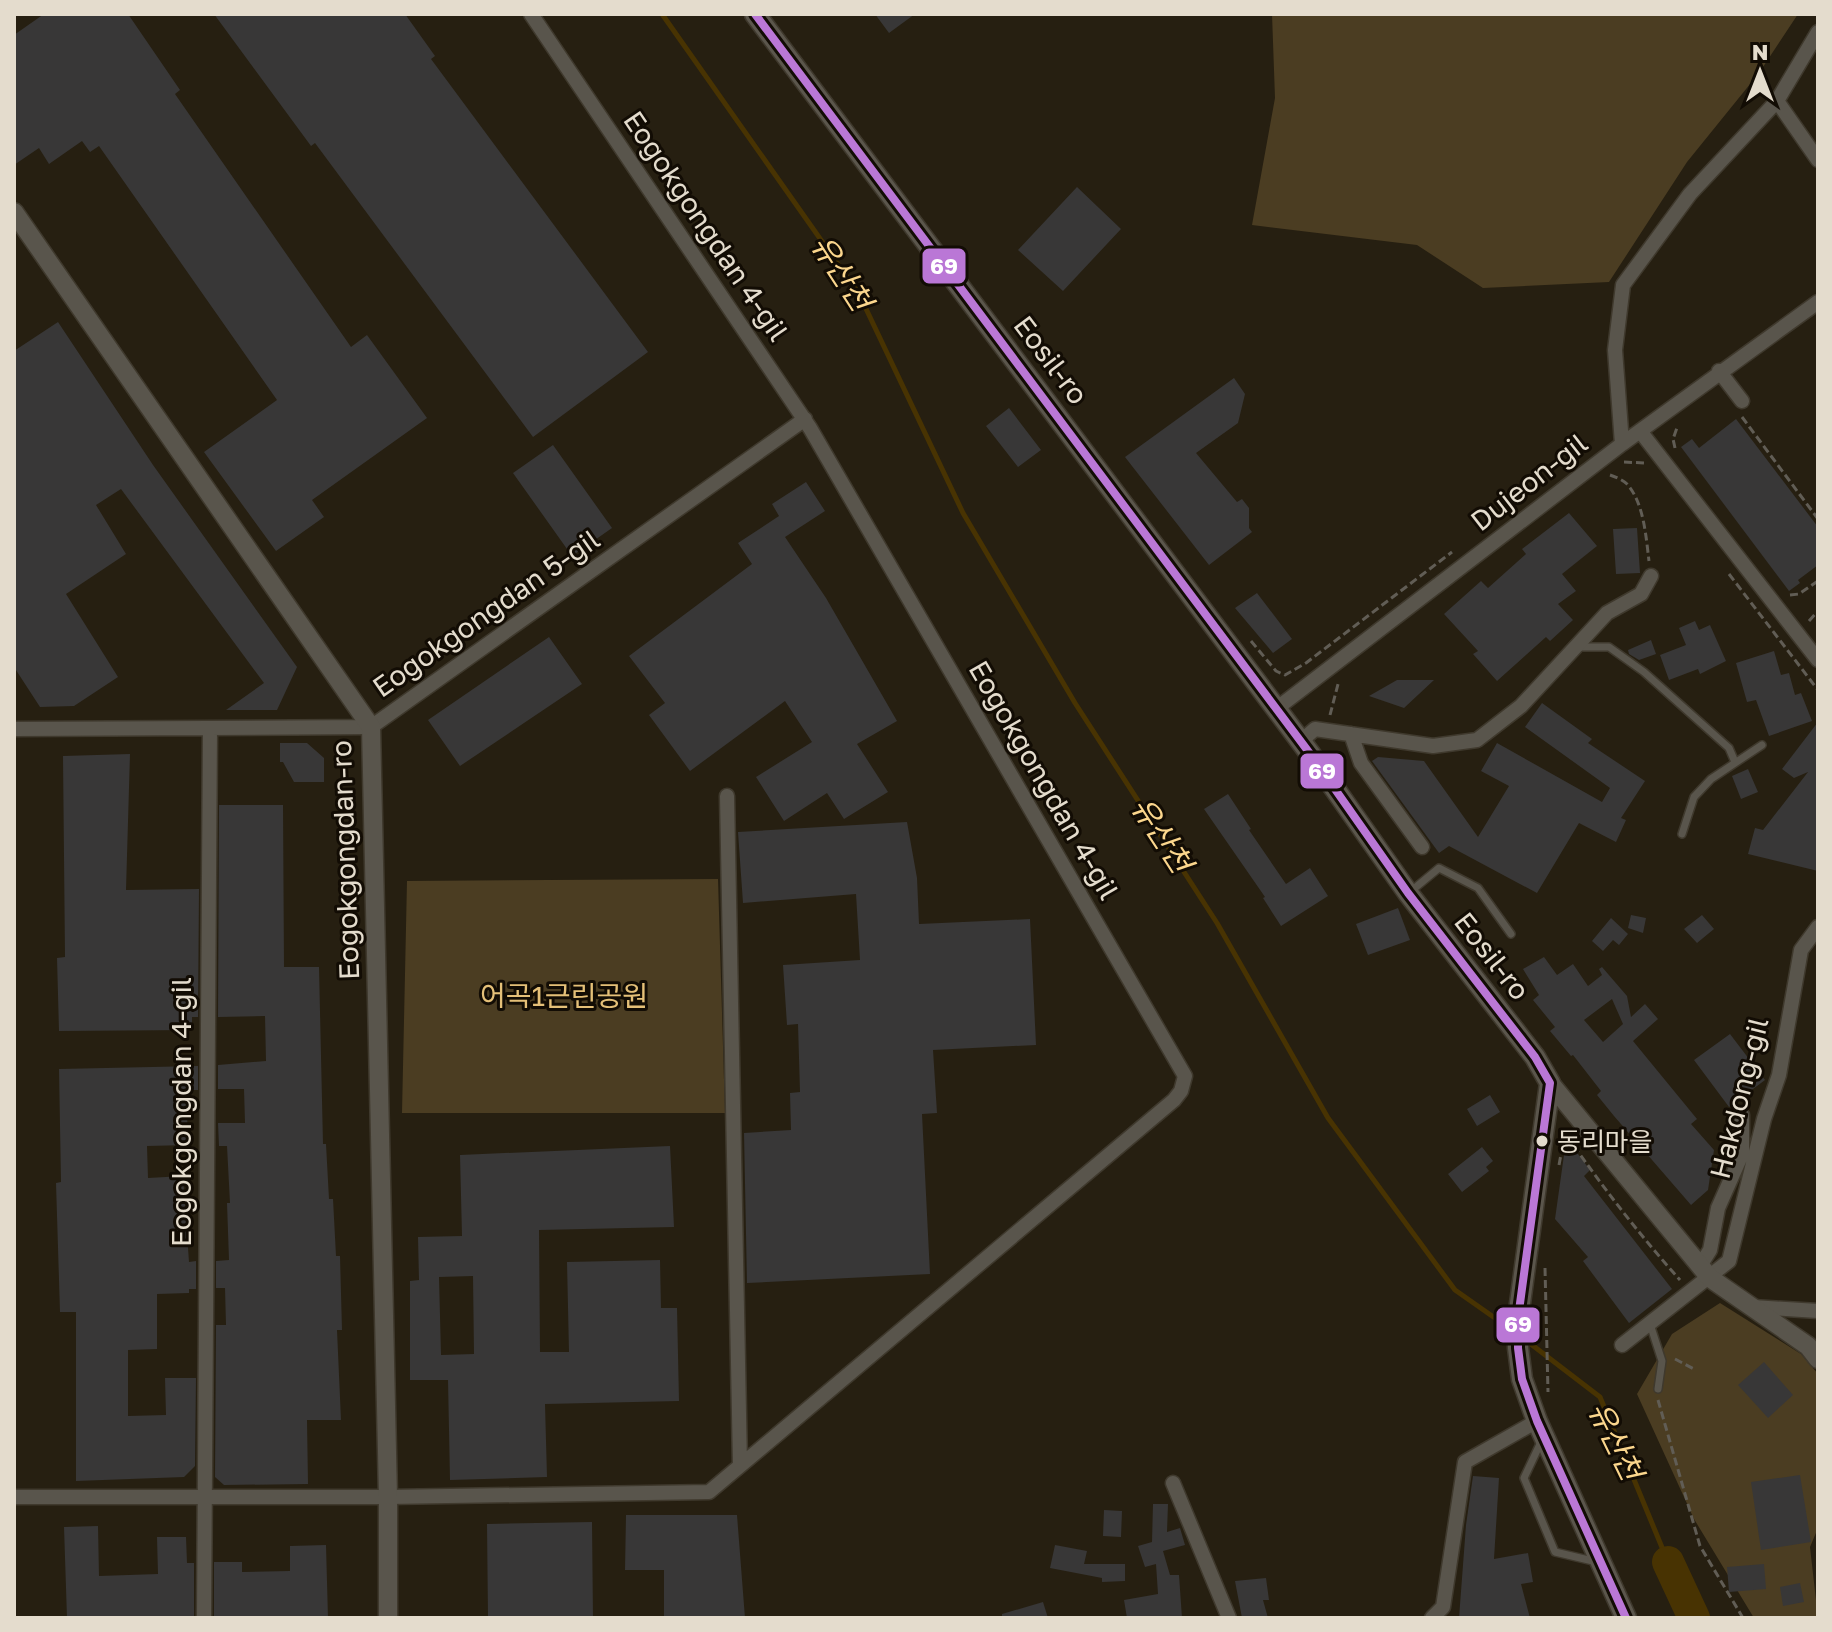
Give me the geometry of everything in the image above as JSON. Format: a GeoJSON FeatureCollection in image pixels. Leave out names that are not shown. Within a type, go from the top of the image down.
{"type":"FeatureCollection","features":[{"type":"Feature","properties":{"kind":"main road","name":"Eosil-ro"},"geometry":{"type":"LineString","coordinates":[[755,14],[1301,741],[1408,893],[1535,1057],[1550,1083]]}},
{"type":"Feature","properties":{"kind":"main road"},"geometry":{"type":"LineString","coordinates":[[1550,1083],[1518,1318],[1522,1379],[1540,1429],[1626,1618]]}},
{"type":"Feature","properties":{"kind":"street","name":"Eogokgongdan 4-gil"},"geometry":{"type":"LineString","coordinates":[[14,1497],[388,1497],[709,1492],[1181,1091],[1185,1076],[805,419],[531,14]]}},
{"type":"Feature","properties":{"kind":"street"},"geometry":{"type":"LineString","coordinates":[[1622,444],[1615,350],[1623,285],[1690,194],[1777,101],[1818,32]]}},
{"type":"Feature","properties":{"kind":"street"},"geometry":{"type":"LineString","coordinates":[[1777,101],[1818,160]]}},
{"type":"Feature","properties":{"kind":"street","name":"Eogokgongdan-ro"},"geometry":{"type":"LineString","coordinates":[[14,212],[371,727],[388,1618]]}},
{"type":"Feature","properties":{"kind":"street","name":"Dujeon-gil"},"geometry":{"type":"LineString","coordinates":[[1276,709],[1719,371],[1818,302]]}},
{"type":"Feature","properties":{"kind":"street"},"geometry":{"type":"LineString","coordinates":[[1719,371],[1742,401]]}},
{"type":"Feature","properties":{"kind":"street","name":"Eogokgongdan 5-gil"},"geometry":{"type":"LineString","coordinates":[[14,729],[371,727],[805,419]]}},
{"type":"Feature","properties":{"kind":"street"},"geometry":{"type":"LineString","coordinates":[[1640,431],[1818,660]]}},
{"type":"Feature","properties":{"kind":"street"},"geometry":{"type":"LineString","coordinates":[[1301,741],[1315,729],[1433,746],[1477,740],[1521,706],[1607,613],[1641,594],[1651,576]]}},
{"type":"Feature","properties":{"kind":"street","name":"Eogokgongdan 4-gil"},"geometry":{"type":"LineString","coordinates":[[204,1618],[210,728]]}},
{"type":"Feature","properties":{"kind":"street"},"geometry":{"type":"LineString","coordinates":[[1351,734],[1361,763],[1422,847]]}},
{"type":"Feature","properties":{"kind":"street"},"geometry":{"type":"LineString","coordinates":[[727,796],[740,1465]]}},
{"type":"Feature","properties":{"kind":"street","name":"Hakdong-gil"},"geometry":{"type":"LineString","coordinates":[[1622,1345],[1650,1324],[1705,1272],[1729,1261],[1760,1134],[1779,1075],[1798,958],[1818,927]]}},
{"type":"Feature","properties":{"kind":"street"},"geometry":{"type":"LineString","coordinates":[[1550,1083],[1705,1272],[1808,1346],[1818,1359]]}},
{"type":"Feature","properties":{"kind":"street"},"geometry":{"type":"LineString","coordinates":[[1705,1272],[1718,1208],[1742,1154],[1742,1115]]}},
{"type":"Feature","properties":{"kind":"street"},"geometry":{"type":"LineString","coordinates":[[1753,1307],[1818,1311]]}},
{"type":"Feature","properties":{"kind":"street"},"geometry":{"type":"LineString","coordinates":[[1432,1618],[1443,1607],[1465,1462],[1540,1429]]}},
{"type":"Feature","properties":{"kind":"street"},"geometry":{"type":"LineString","coordinates":[[1173,1483],[1229,1618]]}},
{"type":"Feature","properties":{"kind":"lane"},"geometry":{"type":"LineString","coordinates":[[1576,647],[1609,647],[1621,655],[1729,748],[1735,762]]}},
{"type":"Feature","properties":{"kind":"lane"},"geometry":{"type":"LineString","coordinates":[[1682,834],[1694,797],[1711,779],[1762,745]]}},
{"type":"Feature","properties":{"kind":"lane"},"geometry":{"type":"LineString","coordinates":[[1408,893],[1439,868],[1478,888],[1511,934]]}},
{"type":"Feature","properties":{"kind":"lane"},"geometry":{"type":"LineString","coordinates":[[1650,1324],[1662,1361],[1658,1389]]}},
{"type":"Feature","properties":{"kind":"lane"},"geometry":{"type":"LineString","coordinates":[[1540,1429],[1524,1478],[1555,1552],[1599,1562]]}},
{"type":"Feature","properties":{"kind":"path"},"geometry":{"type":"LineString","coordinates":[[1742,417],[1818,519]]}},
{"type":"Feature","properties":{"kind":"path"},"geometry":{"type":"LineString","coordinates":[[1675,448],[1673,439],[1680,421]]}},
{"type":"Feature","properties":{"kind":"path"},"geometry":{"type":"LineString","coordinates":[[1621,462],[1645,463]]}},
{"type":"Feature","properties":{"kind":"path"},"geometry":{"type":"LineString","coordinates":[[1614,468],[1608,473],[1627,483],[1643,522],[1651,576]]}},
{"type":"Feature","properties":{"kind":"path"},"geometry":{"type":"LineString","coordinates":[[1245,634],[1276,671],[1285,675],[1306,663],[1457,548]]}},
{"type":"Feature","properties":{"kind":"path"},"geometry":{"type":"LineString","coordinates":[[1729,574],[1818,690]]}},
{"type":"Feature","properties":{"kind":"path"},"geometry":{"type":"LineString","coordinates":[[1785,593],[1791,596],[1799,594],[1818,581]]}},
{"type":"Feature","properties":{"kind":"path"},"geometry":{"type":"LineString","coordinates":[[1810,628],[1808,621],[1818,611]]}},
{"type":"Feature","properties":{"kind":"path"},"geometry":{"type":"LineString","coordinates":[[1326,730],[1338,682]]}},
{"type":"Feature","properties":{"kind":"path"},"geometry":{"type":"LineString","coordinates":[[1564,1140],[1565,1133],[1640,1235],[1683,1283]]}},
{"type":"Feature","properties":{"kind":"path"},"geometry":{"type":"LineString","coordinates":[[1545,1263],[1548,1396]]}},
{"type":"Feature","properties":{"kind":"path"},"geometry":{"type":"LineString","coordinates":[[1658,1389],[1656,1396],[1700,1546],[1743,1618]]}},
{"type":"Feature","properties":{"kind":"green space"},"geometry":{"type":"Polygon","coordinates":[[[1272,14],[1798,14],[1759,73],[1687,162],[1609,282],[1483,288],[1417,245],[1252,225],[1275,98],[1272,14]]]}},
{"type":"Feature","properties":{"kind":"green space","name":"어곡1근린공원"},"geometry":{"type":"Polygon","coordinates":[[[718,879],[725,1113],[402,1113],[407,881],[718,879]]]}},
{"type":"Feature","properties":{"kind":"green space"},"geometry":{"type":"Polygon","coordinates":[[[1720,1303],[1801,1354],[1818,1374],[1818,1528],[1810,1547],[1818,1618],[1754,1618],[1694,1519],[1637,1394],[1672,1334],[1720,1303]]]}},
{"type":"Feature","properties":{"kind":"building"},"geometry":{"type":"Polygon","coordinates":[[[44,14],[128,14],[180,90],[175,94],[351,347],[367,335],[427,418],[312,500],[324,517],[276,551],[204,452],[277,400],[99,146],[90,152],[82,141],[49,164],[39,148],[14,165],[14,35],[44,14]]]}},
{"type":"Feature","properties":{"kind":"building"},"geometry":{"type":"Polygon","coordinates":[[[214,14],[405,14],[435,56],[431,59],[648,352],[533,437],[315,143],[311,146],[214,14]]]}},
{"type":"Feature","properties":{"kind":"building"},"geometry":{"type":"Polygon","coordinates":[[[875,14],[915,14],[889,33],[875,14]]]}},
{"type":"Feature","properties":{"kind":"building"},"geometry":{"type":"Polygon","coordinates":[[[1077,187],[1121,229],[1063,291],[1018,250],[1077,187]]]}},
{"type":"Feature","properties":{"kind":"building"},"geometry":{"type":"Polygon","coordinates":[[[58,322],[153,465],[297,667],[277,710],[226,710],[264,683],[121,489],[96,505],[126,554],[66,594],[118,677],[74,706],[40,707],[14,667],[14,351],[58,322]]]}},
{"type":"Feature","properties":{"kind":"building"},"geometry":{"type":"Polygon","coordinates":[[[1234,378],[1245,394],[1238,423],[1196,453],[1237,502],[1242,499],[1249,508],[1249,528],[1252,532],[1209,565],[1125,457],[1234,378]]]}},
{"type":"Feature","properties":{"kind":"building"},"geometry":{"type":"Polygon","coordinates":[[[1009,408],[1041,450],[1018,467],[986,426],[1009,408]]]}},
{"type":"Feature","properties":{"kind":"building"},"geometry":{"type":"Polygon","coordinates":[[[1736,419],[1818,527],[1818,565],[1789,591],[1681,447],[1692,439],[1699,448],[1736,419]]]}},
{"type":"Feature","properties":{"kind":"building"},"geometry":{"type":"Polygon","coordinates":[[[553,445],[612,528],[572,556],[513,473],[553,445]]]}},
{"type":"Feature","properties":{"kind":"building"},"geometry":{"type":"Polygon","coordinates":[[[806,482],[825,511],[785,537],[826,598],[897,721],[857,744],[888,792],[844,819],[827,793],[784,821],[756,777],[812,742],[785,701],[690,771],[649,715],[665,703],[629,656],[752,564],[738,543],[779,516],[772,504],[806,482]]]}},
{"type":"Feature","properties":{"kind":"building"},"geometry":{"type":"Polygon","coordinates":[[[1569,513],[1597,546],[1562,574],[1576,591],[1558,604],[1573,620],[1550,641],[1546,637],[1497,681],[1473,654],[1478,651],[1444,614],[1481,581],[1488,588],[1526,554],[1522,549],[1569,513]]]}},
{"type":"Feature","properties":{"kind":"building"},"geometry":{"type":"Polygon","coordinates":[[[1637,528],[1640,573],[1616,574],[1613,529],[1637,528]]]}},
{"type":"Feature","properties":{"kind":"building"},"geometry":{"type":"Polygon","coordinates":[[[1257,593],[1292,639],[1273,653],[1235,608],[1257,593]]]}},
{"type":"Feature","properties":{"kind":"building"},"geometry":{"type":"Polygon","coordinates":[[[1695,621],[1699,630],[1710,625],[1726,661],[1700,674],[1698,669],[1669,680],[1660,655],[1686,645],[1679,628],[1695,621]]]}},
{"type":"Feature","properties":{"kind":"building"},"geometry":{"type":"Polygon","coordinates":[[[549,637],[582,684],[460,766],[428,720],[549,637]]]}},
{"type":"Feature","properties":{"kind":"building"},"geometry":{"type":"Polygon","coordinates":[[[1651,640],[1656,654],[1639,660],[1629,654],[1628,650],[1651,640]]]}},
{"type":"Feature","properties":{"kind":"building"},"geometry":{"type":"Polygon","coordinates":[[[1774,651],[1781,675],[1789,673],[1795,695],[1801,693],[1812,721],[1769,736],[1756,700],[1747,702],[1736,663],[1774,651]]]}},
{"type":"Feature","properties":{"kind":"building"},"geometry":{"type":"Polygon","coordinates":[[[1397,680],[1434,680],[1404,708],[1369,696],[1397,680]]]}},
{"type":"Feature","properties":{"kind":"building"},"geometry":{"type":"Polygon","coordinates":[[[1542,703],[1592,739],[1588,743],[1645,781],[1621,818],[1626,820],[1616,842],[1579,823],[1537,893],[1449,846],[1439,853],[1372,761],[1378,757],[1424,761],[1478,837],[1509,786],[1481,771],[1497,743],[1602,802],[1610,788],[1525,727],[1542,703]]]}},
{"type":"Feature","properties":{"kind":"building"},"geometry":{"type":"Polygon","coordinates":[[[1818,722],[1818,871],[1748,854],[1755,828],[1763,830],[1808,772],[1794,778],[1782,769],[1818,722]]]}},
{"type":"Feature","properties":{"kind":"building"},"geometry":{"type":"Polygon","coordinates":[[[280,743],[307,743],[324,758],[324,782],[294,782],[283,762],[280,762],[280,743]]]}},
{"type":"Feature","properties":{"kind":"building"},"geometry":{"type":"Polygon","coordinates":[[[130,754],[126,890],[199,889],[198,1017],[192,1017],[192,1030],[59,1031],[57,958],[65,957],[63,756],[130,754]]]}},
{"type":"Feature","properties":{"kind":"building"},"geometry":{"type":"Polygon","coordinates":[[[1748,769],[1758,792],[1741,799],[1732,776],[1748,769]]]}},
{"type":"Feature","properties":{"kind":"building"},"geometry":{"type":"Polygon","coordinates":[[[1228,794],[1286,884],[1310,868],[1328,896],[1281,926],[1265,897],[1204,809],[1228,794]]]}},
{"type":"Feature","properties":{"kind":"building"},"geometry":{"type":"Polygon","coordinates":[[[219,805],[283,805],[284,967],[319,967],[323,1144],[326,1144],[329,1199],[333,1199],[336,1256],[340,1256],[342,1330],[337,1330],[341,1420],[307,1420],[308,1484],[224,1485],[215,1477],[216,1325],[226,1325],[225,1288],[216,1288],[216,1261],[229,1260],[227,1203],[230,1203],[227,1146],[219,1146],[218,1123],[245,1123],[244,1089],[218,1089],[218,1065],[266,1061],[265,1016],[218,1017],[219,805]]]}},
{"type":"Feature","properties":{"kind":"building"},"geometry":{"type":"Polygon","coordinates":[[[907,822],[917,878],[919,924],[1030,919],[1036,1045],[933,1050],[937,1113],[922,1114],[930,1274],[747,1283],[744,1133],[791,1130],[790,1093],[800,1092],[798,1024],[787,1025],[783,965],[860,960],[856,894],[743,903],[738,832],[907,822]]]}},
{"type":"Feature","properties":{"kind":"building"},"geometry":{"type":"Polygon","coordinates":[[[1398,908],[1410,940],[1368,955],[1356,924],[1398,908]]]}},
{"type":"Feature","properties":{"kind":"building"},"geometry":{"type":"Polygon","coordinates":[[[1631,915],[1646,918],[1643,933],[1628,928],[1631,915]]]}},
{"type":"Feature","properties":{"kind":"building"},"geometry":{"type":"Polygon","coordinates":[[[1702,915],[1714,929],[1697,943],[1684,929],[1702,915]]]}},
{"type":"Feature","properties":{"kind":"building"},"geometry":{"type":"Polygon","coordinates":[[[1611,918],[1628,934],[1619,945],[1613,940],[1603,951],[1592,941],[1611,918]]]}},
{"type":"Feature","properties":{"kind":"building"},"geometry":{"type":"Polygon","coordinates":[[[1544,957],[1557,975],[1573,964],[1588,986],[1602,975],[1599,969],[1602,967],[1627,996],[1631,1017],[1645,1004],[1658,1019],[1633,1041],[1697,1119],[1691,1124],[1714,1150],[1708,1190],[1691,1205],[1614,1116],[1597,1095],[1601,1091],[1550,1031],[1555,1027],[1533,1000],[1539,995],[1523,969],[1544,957]],[[1612,999],[1584,1020],[1603,1042],[1623,1024],[1612,999]]]}},
{"type":"Feature","properties":{"kind":"building"},"geometry":{"type":"Polygon","coordinates":[[[1730,1034],[1765,1080],[1729,1107],[1694,1060],[1730,1034]]]}},
{"type":"Feature","properties":{"kind":"building"},"geometry":{"type":"Polygon","coordinates":[[[198,1066],[198,1090],[191,1090],[192,1111],[187,1111],[188,1145],[147,1146],[148,1178],[183,1176],[189,1262],[196,1261],[196,1289],[189,1289],[189,1293],[157,1294],[157,1349],[128,1350],[128,1416],[166,1415],[165,1378],[196,1378],[195,1466],[184,1477],[76,1481],[76,1312],[60,1312],[56,1183],[61,1182],[59,1069],[198,1066]]]}},
{"type":"Feature","properties":{"kind":"building"},"geometry":{"type":"Polygon","coordinates":[[[1490,1095],[1500,1112],[1477,1126],[1467,1109],[1490,1095]]]}},
{"type":"Feature","properties":{"kind":"building"},"geometry":{"type":"Polygon","coordinates":[[[670,1146],[674,1227],[539,1230],[540,1352],[569,1352],[567,1262],[660,1260],[661,1308],[677,1308],[679,1401],[545,1404],[547,1477],[450,1480],[448,1380],[410,1380],[410,1281],[419,1280],[418,1237],[462,1236],[460,1155],[670,1146]],[[473,1276],[439,1277],[441,1355],[474,1354],[473,1276]]]}},
{"type":"Feature","properties":{"kind":"building"},"geometry":{"type":"Polygon","coordinates":[[[1482,1147],[1493,1161],[1486,1167],[1489,1171],[1462,1192],[1448,1174],[1482,1147]]]}},
{"type":"Feature","properties":{"kind":"building"},"geometry":{"type":"Polygon","coordinates":[[[1575,1150],[1590,1170],[1584,1176],[1672,1289],[1629,1323],[1583,1261],[1588,1257],[1555,1219],[1564,1155],[1575,1150]]]}},
{"type":"Feature","properties":{"kind":"building"},"geometry":{"type":"Polygon","coordinates":[[[1764,1362],[1793,1395],[1768,1418],[1738,1385],[1764,1362]]]}},
{"type":"Feature","properties":{"kind":"building"},"geometry":{"type":"Polygon","coordinates":[[[1800,1475],[1811,1542],[1761,1550],[1751,1482],[1800,1475]]]}},
{"type":"Feature","properties":{"kind":"building"},"geometry":{"type":"Polygon","coordinates":[[[1473,1476],[1499,1478],[1494,1559],[1528,1553],[1533,1582],[1521,1584],[1530,1618],[1459,1618],[1473,1476]]]}},
{"type":"Feature","properties":{"kind":"building"},"geometry":{"type":"Polygon","coordinates":[[[1153,1504],[1168,1504],[1167,1532],[1180,1528],[1185,1545],[1163,1551],[1170,1575],[1179,1575],[1182,1618],[1127,1618],[1124,1600],[1158,1594],[1156,1564],[1145,1567],[1138,1546],[1152,1542],[1153,1504]]]}},
{"type":"Feature","properties":{"kind":"building"},"geometry":{"type":"Polygon","coordinates":[[[1104,1510],[1122,1511],[1121,1537],[1103,1536],[1104,1510]]]}},
{"type":"Feature","properties":{"kind":"building"},"geometry":{"type":"Polygon","coordinates":[[[626,1515],[737,1515],[745,1618],[664,1618],[664,1570],[625,1570],[626,1515]]]}},
{"type":"Feature","properties":{"kind":"building"},"geometry":{"type":"Polygon","coordinates":[[[592,1522],[593,1618],[488,1618],[487,1524],[592,1522]]]}},
{"type":"Feature","properties":{"kind":"building"},"geometry":{"type":"Polygon","coordinates":[[[98,1526],[99,1576],[158,1574],[157,1537],[186,1537],[187,1563],[194,1563],[194,1618],[67,1618],[64,1527],[98,1526]]]}},
{"type":"Feature","properties":{"kind":"building"},"geometry":{"type":"Polygon","coordinates":[[[326,1545],[328,1618],[214,1618],[214,1562],[242,1562],[242,1572],[290,1571],[290,1546],[326,1545]]]}},
{"type":"Feature","properties":{"kind":"building"},"geometry":{"type":"Polygon","coordinates":[[[1055,1545],[1087,1551],[1084,1564],[1125,1564],[1125,1581],[1102,1582],[1102,1578],[1050,1568],[1055,1545]]]}},
{"type":"Feature","properties":{"kind":"building"},"geometry":{"type":"Polygon","coordinates":[[[1764,1564],[1766,1589],[1729,1592],[1727,1567],[1764,1564]]]}},
{"type":"Feature","properties":{"kind":"building"},"geometry":{"type":"Polygon","coordinates":[[[1266,1578],[1269,1600],[1263,1600],[1268,1618],[1242,1618],[1235,1581],[1266,1578]]]}},
{"type":"Feature","properties":{"kind":"building"},"geometry":{"type":"Polygon","coordinates":[[[1800,1583],[1804,1602],[1783,1606],[1780,1587],[1800,1583]]]}},
{"type":"Feature","properties":{"kind":"building"},"geometry":{"type":"Polygon","coordinates":[[[1043,1602],[1048,1618],[1002,1618],[1002,1614],[1043,1602]]]}},
{"type":"Feature","properties":{"kind":"waterway","name":"유산천"},"geometry":{"type":"LineString","coordinates":[[662,14],[859,294],[963,513],[1075,703],[1217,923],[1328,1118],[1455,1290],[1512,1330]]}},
{"type":"Feature","properties":{"kind":"waterway","name":"유산천"},"geometry":{"type":"LineString","coordinates":[[1523,1338],[1600,1397],[1668,1562]]}},
{"type":"Feature","properties":{"kind":"waterway","name":"유산천"},"geometry":{"type":"LineString","coordinates":[[1668,1562],[1694,1618]]}},
{"type":"Feature","properties":{"kind":"transit line","name":"69"},"geometry":{"type":"LineString","coordinates":[[755,14],[1311,755],[1408,893],[1535,1057],[1550,1083],[1518,1318],[1522,1379],[1537,1421],[1626,1618]]}},
{"type":"Feature","properties":{"kind":"place","name":"동리마을"},"geometry":{"type":"Point","coordinates":[1542,1141]}}]}
